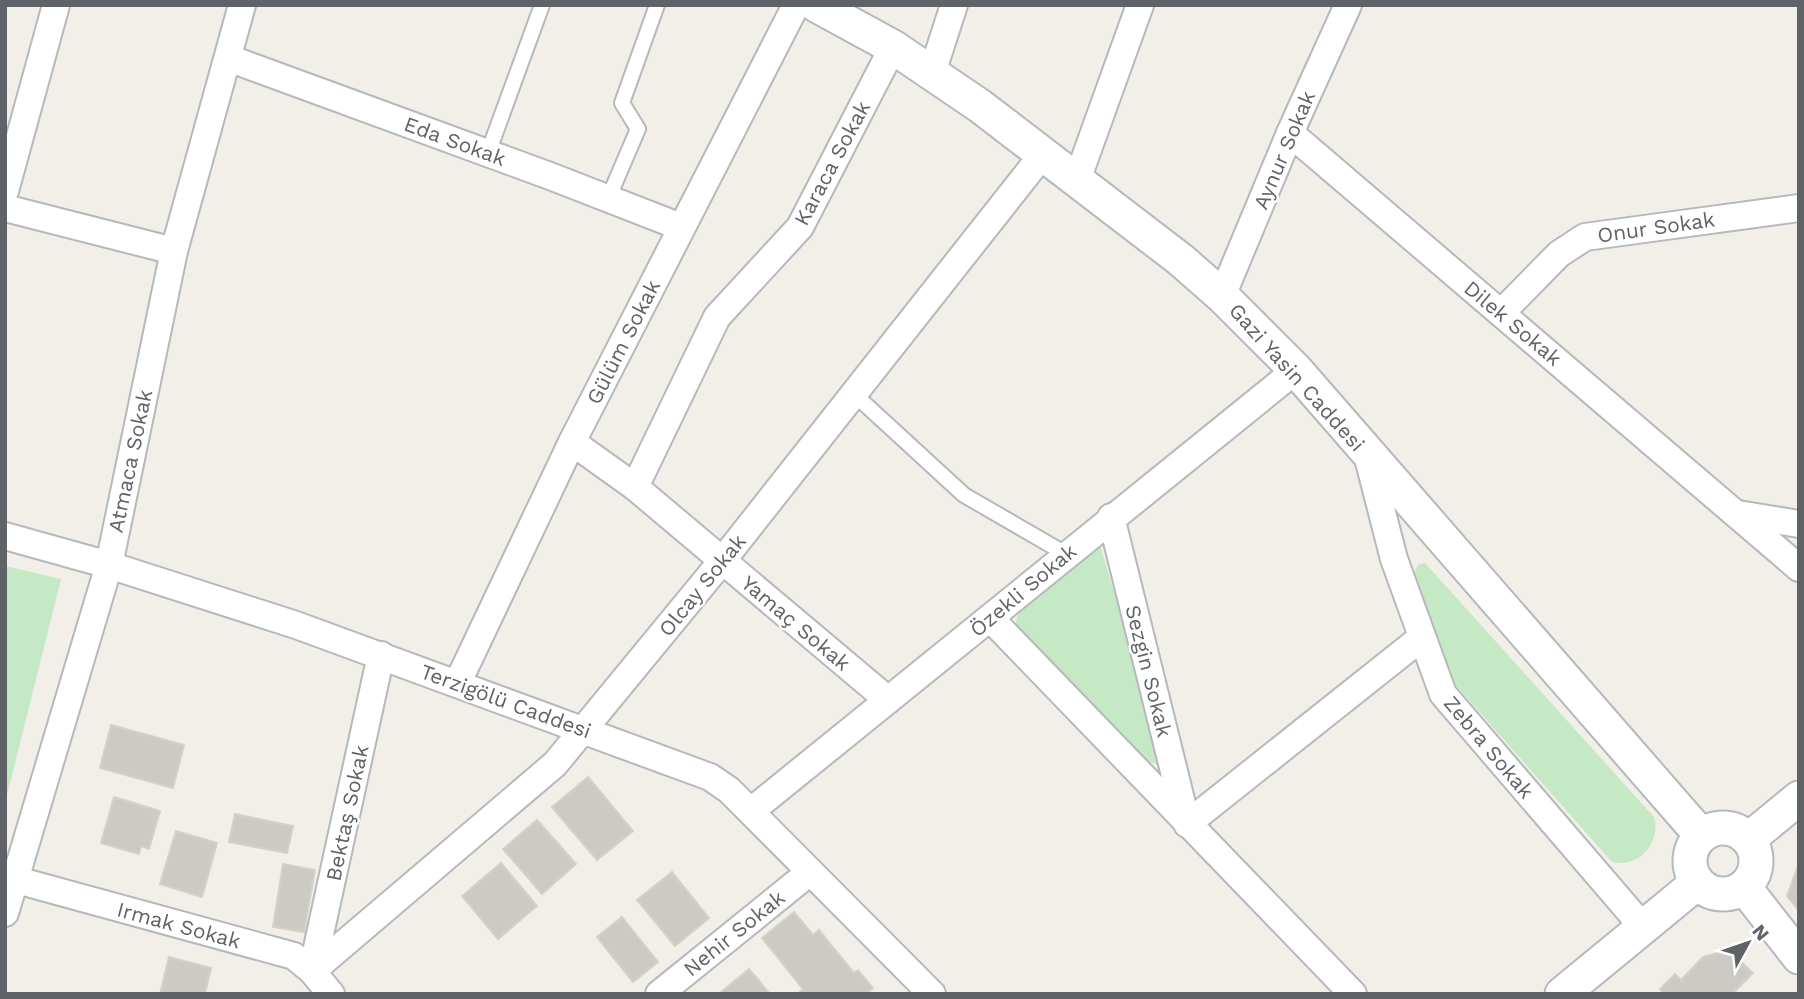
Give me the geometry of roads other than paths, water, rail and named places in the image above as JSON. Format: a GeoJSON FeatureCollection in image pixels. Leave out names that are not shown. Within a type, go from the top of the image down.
{"type":"FeatureCollection","features":[{"type":"Feature","properties":{"kind":"street"},"geometry":{"type":"LineString","coordinates":[[5,191],[56,5]]}},
{"type":"Feature","properties":{"kind":"street","name":"Atmaca Sokak"},"geometry":{"type":"LineString","coordinates":[[5,913],[109,565],[174,251],[242,5]]}},
{"type":"Feature","properties":{"kind":"street","name":"Gülüm Sokak"},"geometry":{"type":"LineString","coordinates":[[458,682],[572,442],[796,5]]}},
{"type":"Feature","properties":{"kind":"street","name":"Gazi Yasin Caddesi"},"geometry":{"type":"LineString","coordinates":[[816,5],[893,47],[932,73],[1077,180],[1181,260],[1222,296],[1296,370],[1701,835]]}},
{"type":"Feature","properties":{"kind":"street"},"geometry":{"type":"LineString","coordinates":[[932,73],[954,5]]}},
{"type":"Feature","properties":{"kind":"street"},"geometry":{"type":"LineString","coordinates":[[1077,180],[1140,5]]}},
{"type":"Feature","properties":{"kind":"street","name":"Aynur Sokak"},"geometry":{"type":"LineString","coordinates":[[1222,296],[1290,133],[1348,5]]}},
{"type":"Feature","properties":{"kind":"street","name":"Karaca Sokak"},"geometry":{"type":"LineString","coordinates":[[635,487],[717,317],[800,228],[893,47]]}},
{"type":"Feature","properties":{"kind":"street","name":"Eda Sokak"},"geometry":{"type":"LineString","coordinates":[[228,58],[488,153],[681,228]]}},
{"type":"Feature","properties":{"kind":"street","name":"Dilek Sokak"},"geometry":{"type":"LineString","coordinates":[[1290,133],[1799,568]]}},
{"type":"Feature","properties":{"kind":"street","name":"Olcay Sokak"},"geometry":{"type":"LineString","coordinates":[[312,971],[555,764],[722,561],[1043,154]]}},
{"type":"Feature","properties":{"kind":"street"},"geometry":{"type":"LineString","coordinates":[[5,208],[174,251]]}},
{"type":"Feature","properties":{"kind":"street","name":"Onur Sokak"},"geometry":{"type":"LineString","coordinates":[[1501,313],[1559,254],[1585,237],[1799,208]]}},
{"type":"Feature","properties":{"kind":"street","name":"Özekli Sokak"},"geometry":{"type":"LineString","coordinates":[[751,811],[1296,370]]}},
{"type":"Feature","properties":{"kind":"street","name":"Yamaç Sokak"},"geometry":{"type":"LineString","coordinates":[[572,442],[635,487],[888,699]]}},
{"type":"Feature","properties":{"kind":"street","name":"Zebra Sokak"},"geometry":{"type":"LineString","coordinates":[[1367,454],[1394,559],[1443,694],[1643,927]]}},
{"type":"Feature","properties":{"kind":"street"},"geometry":{"type":"LineString","coordinates":[[1736,513],[1799,524]]}},
{"type":"Feature","properties":{"kind":"street","name":"Sezgin Sokak"},"geometry":{"type":"LineString","coordinates":[[1111,517],[1188,824]]}},
{"type":"Feature","properties":{"kind":"street","name":"Terzigölü Caddesi"},"geometry":{"type":"LineString","coordinates":[[5,536],[109,565],[381,655],[710,777],[729,790],[751,811],[932,994]]}},
{"type":"Feature","properties":{"kind":"street"},"geometry":{"type":"LineString","coordinates":[[990,618],[1353,994]]}},
{"type":"Feature","properties":{"kind":"street"},"geometry":{"type":"LineString","coordinates":[[1188,824],[1421,638]]}},
{"type":"Feature","properties":{"kind":"street","name":"Bektaş Sokak"},"geometry":{"type":"LineString","coordinates":[[312,971],[381,655]]}},
{"type":"Feature","properties":{"kind":"street"},"geometry":{"type":"LineString","coordinates":[[1749,839],[1799,798]]}},
{"type":"Feature","properties":{"kind":"street"},"geometry":{"type":"LineString","coordinates":[[1731,828],[1749,839],[1757,861],[1755,873],[1744,887],[1729,894],[1717,894],[1697,883],[1689,863],[1695,843],[1701,835],[1710,830],[1731,828]]}},
{"type":"Feature","properties":{"kind":"street","name":"Nehir Sokak"},"geometry":{"type":"LineString","coordinates":[[659,994],[810,872]]}},
{"type":"Feature","properties":{"kind":"street","name":"Irmak Sokak"},"geometry":{"type":"LineString","coordinates":[[13,879],[294,956],[312,971],[331,994]]}},
{"type":"Feature","properties":{"kind":"street"},"geometry":{"type":"LineString","coordinates":[[1562,994],[1697,883]]}},
{"type":"Feature","properties":{"kind":"street"},"geometry":{"type":"LineString","coordinates":[[1744,887],[1799,957]]}},
{"type":"Feature","properties":{"kind":"lane"},"geometry":{"type":"LineString","coordinates":[[488,153],[542,5]]}},
{"type":"Feature","properties":{"kind":"lane"},"geometry":{"type":"LineString","coordinates":[[608,199],[638,130],[622,103],[657,5]]}},
{"type":"Feature","properties":{"kind":"lane"},"geometry":{"type":"LineString","coordinates":[[854,394],[964,495],[1066,554]]}}]}
